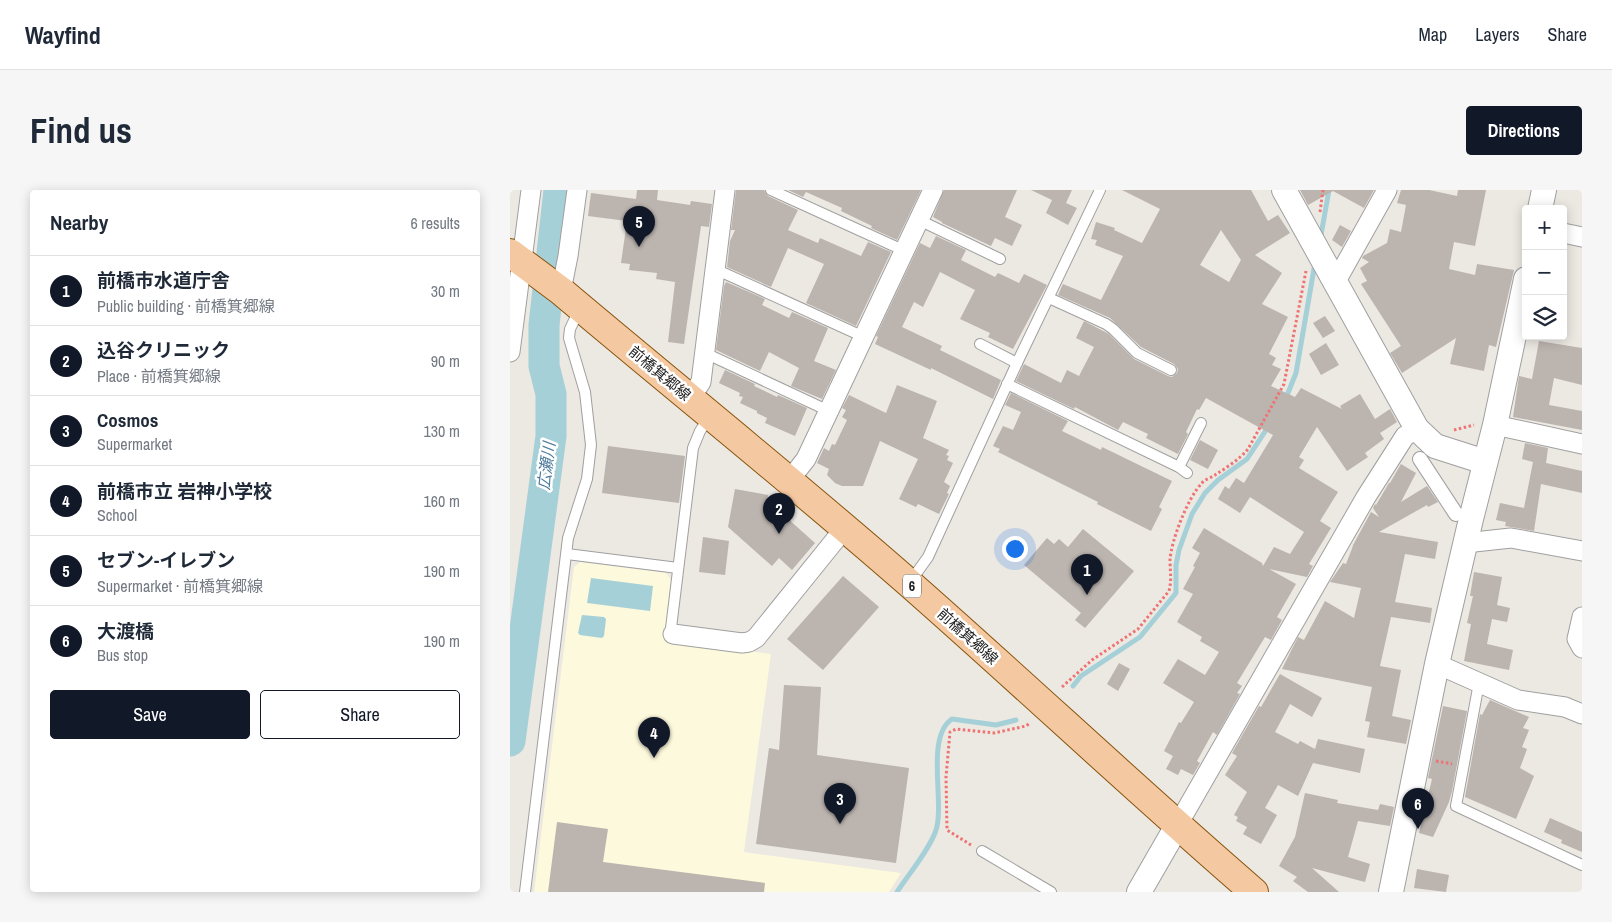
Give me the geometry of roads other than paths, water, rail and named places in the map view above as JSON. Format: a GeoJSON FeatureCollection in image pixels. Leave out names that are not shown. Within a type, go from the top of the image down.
{"type":"FeatureCollection","features":[{"type":"Feature","properties":{"kind":"main road","name":"6"},"geometry":{"type":"LineString","coordinates":[[520,261],[570,299]]}},
{"type":"Feature","properties":{"kind":"main road","name":"前橋箕郷線"},"geometry":{"type":"LineString","coordinates":[[570,299],[909,583],[1051,709],[1177,826],[1254,892]]}},
{"type":"Feature","properties":{"kind":"street"},"geometry":{"type":"LineString","coordinates":[[510,352],[511,330],[531,190]]}},
{"type":"Feature","properties":{"kind":"street"},"geometry":{"type":"LineString","coordinates":[[570,299],[568,256],[576,190]]}},
{"type":"Feature","properties":{"kind":"street"},"geometry":{"type":"LineString","coordinates":[[690,398],[701,382],[706,353],[725,190]]}},
{"type":"Feature","properties":{"kind":"street"},"geometry":{"type":"LineString","coordinates":[[788,482],[806,459],[933,190]]}},
{"type":"Feature","properties":{"kind":"street"},"geometry":{"type":"LineString","coordinates":[[1284,190],[1417,429],[1434,446],[1485,462]]}},
{"type":"Feature","properties":{"kind":"street"},"geometry":{"type":"LineString","coordinates":[[1333,280],[1340,274],[1387,190]]}},
{"type":"Feature","properties":{"kind":"street"},"geometry":{"type":"LineString","coordinates":[[1541,205],[1544,190]]}},
{"type":"Feature","properties":{"kind":"street"},"geometry":{"type":"LineString","coordinates":[[1567,233],[1582,237]]}},
{"type":"Feature","properties":{"kind":"street"},"geometry":{"type":"LineString","coordinates":[[1391,892],[1438,664],[1495,424],[1523,295]]}},
{"type":"Feature","properties":{"kind":"street"},"geometry":{"type":"LineString","coordinates":[[1495,424],[1582,444]]}},
{"type":"Feature","properties":{"kind":"street"},"geometry":{"type":"LineString","coordinates":[[1139,892],[1366,497],[1405,436],[1417,429]]}},
{"type":"Feature","properties":{"kind":"street"},"geometry":{"type":"LineString","coordinates":[[1420,459],[1456,514]]}},
{"type":"Feature","properties":{"kind":"street"},"geometry":{"type":"LineString","coordinates":[[673,634],[742,643],[756,638],[844,529]]}},
{"type":"Feature","properties":{"kind":"street"},"geometry":{"type":"LineString","coordinates":[[1466,543],[1511,538],[1582,551]]}},
{"type":"Feature","properties":{"kind":"street"},"geometry":{"type":"LineString","coordinates":[[1582,617],[1577,639],[1582,648]]}},
{"type":"Feature","properties":{"kind":"street"},"geometry":{"type":"LineString","coordinates":[[1438,664],[1518,700],[1565,707],[1582,714]]}},
{"type":"Feature","properties":{"kind":"lane"},"geometry":{"type":"LineString","coordinates":[[771,190],[904,251]]}},
{"type":"Feature","properties":{"kind":"lane"},"geometry":{"type":"LineString","coordinates":[[909,583],[928,557],[1007,384],[1100,190]]}},
{"type":"Feature","properties":{"kind":"lane"},"geometry":{"type":"LineString","coordinates":[[919,220],[1000,259]]}},
{"type":"Feature","properties":{"kind":"lane"},"geometry":{"type":"LineString","coordinates":[[715,269],[864,337]]}},
{"type":"Feature","properties":{"kind":"lane"},"geometry":{"type":"LineString","coordinates":[[1049,298],[1113,328],[1137,353],[1171,370]]}},
{"type":"Feature","properties":{"kind":"lane"},"geometry":{"type":"LineString","coordinates":[[525,892],[569,531],[582,498],[591,457],[590,423],[585,392],[569,338],[570,299]]}},
{"type":"Feature","properties":{"kind":"lane"},"geometry":{"type":"LineString","coordinates":[[980,344],[1017,363]]}},
{"type":"Feature","properties":{"kind":"lane"},"geometry":{"type":"LineString","coordinates":[[706,353],[829,411]]}},
{"type":"Feature","properties":{"kind":"lane"},"geometry":{"type":"LineString","coordinates":[[1007,384],[1183,470],[1200,423]]}},
{"type":"Feature","properties":{"kind":"lane"},"geometry":{"type":"LineString","coordinates":[[673,634],[671,628],[692,448],[700,431],[711,416]]}},
{"type":"Feature","properties":{"kind":"lane"},"geometry":{"type":"LineString","coordinates":[[567,554],[678,568]]}},
{"type":"Feature","properties":{"kind":"lane"},"geometry":{"type":"LineString","coordinates":[[1479,683],[1456,806],[1582,865]]}},
{"type":"Feature","properties":{"kind":"lane"},"geometry":{"type":"LineString","coordinates":[[982,851],[1051,892]]}},
{"type":"Feature","properties":{"kind":"water"},"geometry":{"type":"Polygon","coordinates":[[[591,578],[653,586],[650,611],[587,603],[591,578]]]}},
{"type":"Feature","properties":{"kind":"water"},"geometry":{"type":"Polygon","coordinates":[[[582,615],[604,617],[606,619],[604,636],[602,638],[580,635],[578,633],[582,615]]]}},
{"type":"Feature","properties":{"kind":"waterway","name":"広瀬川"},"geometry":{"type":"LineString","coordinates":[[510,741],[551,436],[551,394],[544,366],[544,325],[559,190]]}},
{"type":"Feature","properties":{"kind":"waterway"},"geometry":{"type":"LineString","coordinates":[[1321,235],[1329,190]]}},
{"type":"Feature","properties":{"kind":"waterway"},"geometry":{"type":"LineString","coordinates":[[1286,398],[1296,373],[1315,263]]}},
{"type":"Feature","properties":{"kind":"waterway"},"geometry":{"type":"LineString","coordinates":[[1073,686],[1081,676],[1140,637],[1176,593],[1176,565],[1179,550],[1192,514],[1205,493],[1218,480],[1247,459],[1268,427]]}},
{"type":"Feature","properties":{"kind":"waterway"},"geometry":{"type":"LineString","coordinates":[[897,892],[924,853],[936,830],[938,818],[937,755],[939,740],[944,728],[952,719],[996,725],[1016,720]]}},
{"type":"Feature","properties":{"kind":"place","name":"セブン-イレブン"},"geometry":{"type":"Point","coordinates":[639,247]}},
{"type":"Feature","properties":{"kind":"place","name":"込谷クリニック"},"geometry":{"type":"Point","coordinates":[779,534]}},
{"type":"Feature","properties":{"kind":"place","name":"前橋市水道庁舎"},"geometry":{"type":"Point","coordinates":[1087,595]}},
{"type":"Feature","properties":{"kind":"place","name":"前橋市立 岩神小学校"},"geometry":{"type":"Point","coordinates":[654,758]}},
{"type":"Feature","properties":{"kind":"place","name":"Cosmos"},"geometry":{"type":"Point","coordinates":[840,824]}},
{"type":"Feature","properties":{"kind":"place","name":"大渡橋"},"geometry":{"type":"Point","coordinates":[1418,829]}}]}
